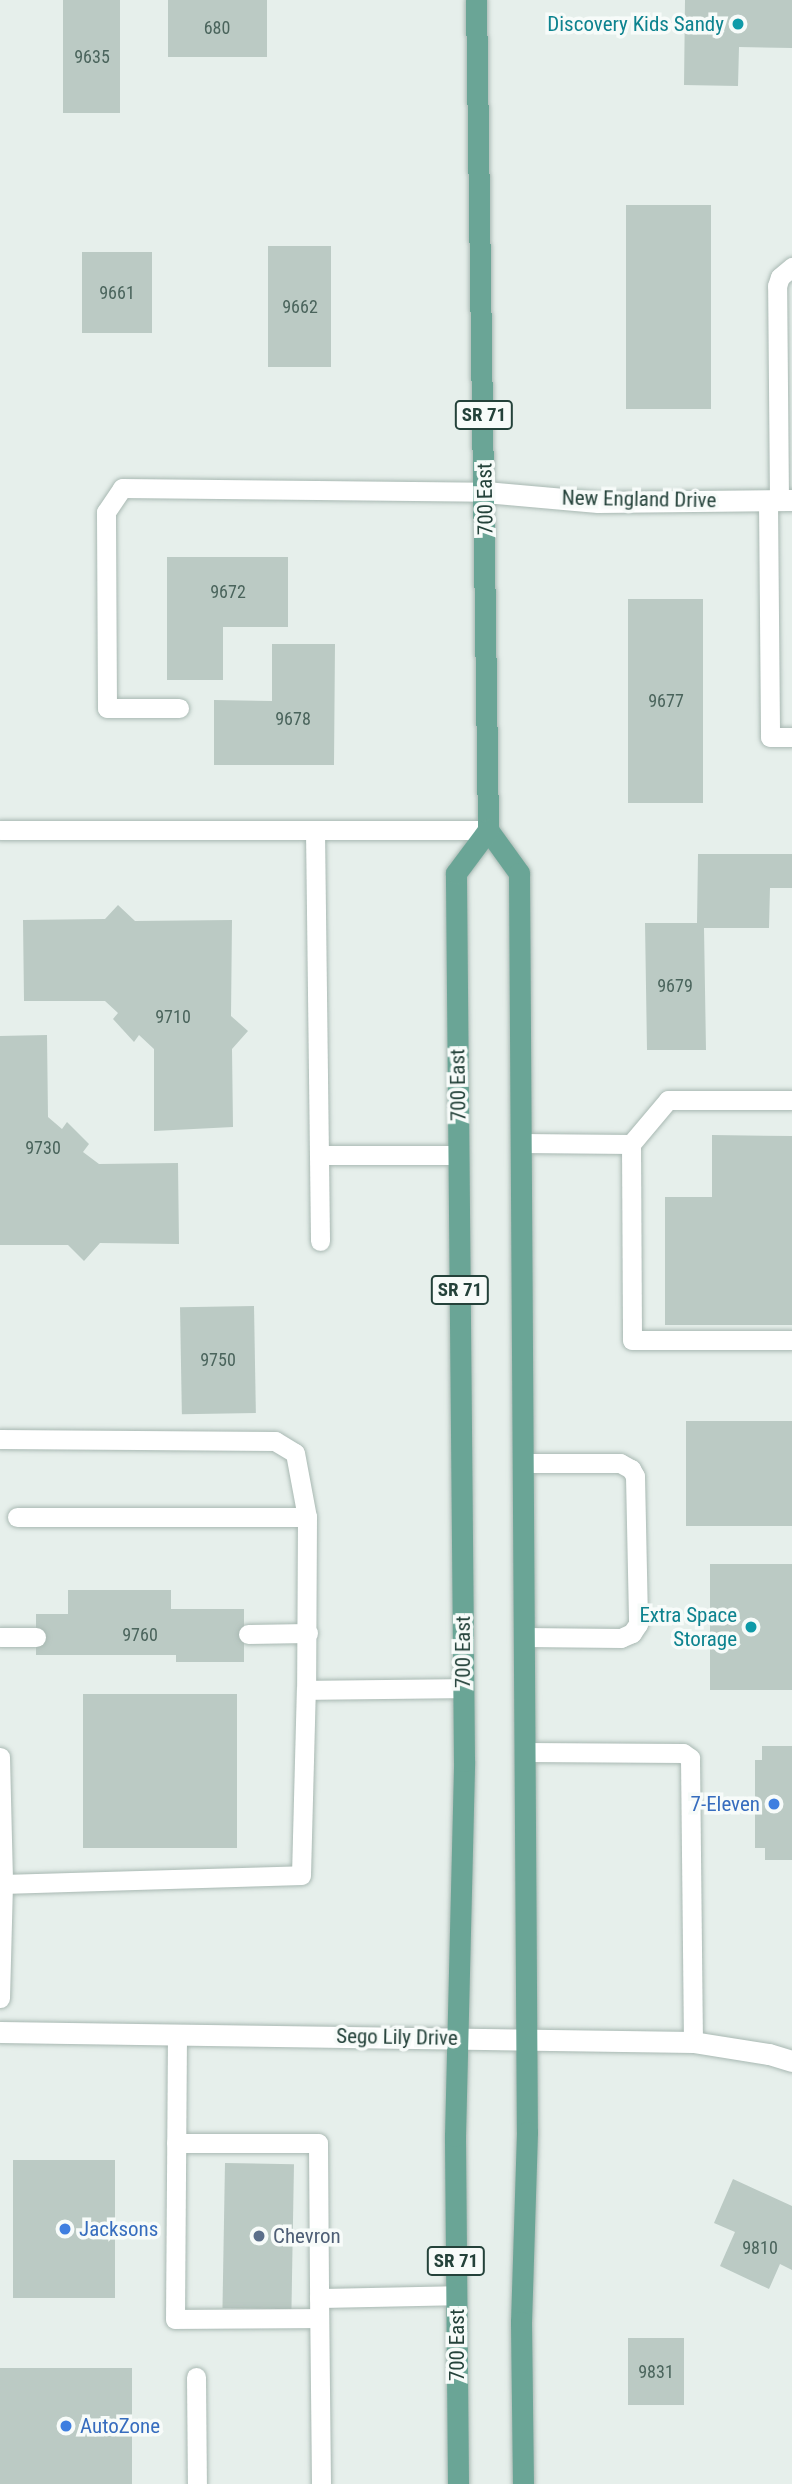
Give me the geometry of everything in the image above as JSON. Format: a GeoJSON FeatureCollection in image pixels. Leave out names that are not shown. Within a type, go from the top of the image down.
{"type":"FeatureCollection","features":[{"type":"Feature","properties":{"kind":"main road","name":"700 East"},"geometry":{"type":"LineString","coordinates":[[458,2484],[457,2038],[463,1688],[456,873],[488,830],[476,0]]}},
{"type":"Feature","properties":{"kind":"main road","name":"New England Drive"},"geometry":{"type":"LineString","coordinates":[[485,492],[597,502],[780,501]]}},
{"type":"Feature","properties":{"kind":"main road"},"geometry":{"type":"LineString","coordinates":[[488,830],[519,873],[527,2132],[521,2322],[523,2484]]}},
{"type":"Feature","properties":{"kind":"main road","name":"Sego Lily Drive"},"geometry":{"type":"LineString","coordinates":[[0,2032],[693,2042],[769,2054],[792,2061]]}},
{"type":"Feature","properties":{"kind":"lane"},"geometry":{"type":"LineString","coordinates":[[792,267],[780,277],[777,286],[780,501],[770,737],[792,737]]}},
{"type":"Feature","properties":{"kind":"lane"},"geometry":{"type":"LineString","coordinates":[[179,708],[107,708],[106,512],[121,488],[485,492]]}},
{"type":"Feature","properties":{"kind":"lane"},"geometry":{"type":"LineString","coordinates":[[0,830],[488,830]]}},
{"type":"Feature","properties":{"kind":"lane"},"geometry":{"type":"LineString","coordinates":[[315,830],[320,1241]]}},
{"type":"Feature","properties":{"kind":"lane"},"geometry":{"type":"LineString","coordinates":[[792,1100],[668,1100],[631,1144],[632,1340],[792,1340]]}},
{"type":"Feature","properties":{"kind":"lane"},"geometry":{"type":"LineString","coordinates":[[521,1143],[631,1144]]}},
{"type":"Feature","properties":{"kind":"lane"},"geometry":{"type":"LineString","coordinates":[[320,1155],[459,1155]]}},
{"type":"Feature","properties":{"kind":"lane"},"geometry":{"type":"LineString","coordinates":[[0,1439],[275,1441],[295,1453],[307,1517],[308,1633],[301,1875],[3,1884]]}},
{"type":"Feature","properties":{"kind":"lane"},"geometry":{"type":"LineString","coordinates":[[523,1463],[620,1463],[631,1469],[635,1476],[638,1624],[632,1633],[621,1638],[524,1637]]}},
{"type":"Feature","properties":{"kind":"lane"},"geometry":{"type":"LineString","coordinates":[[18,1517],[307,1517]]}},
{"type":"Feature","properties":{"kind":"lane"},"geometry":{"type":"LineString","coordinates":[[248,1634],[308,1633]]}},
{"type":"Feature","properties":{"kind":"lane"},"geometry":{"type":"LineString","coordinates":[[0,1637],[36,1637]]}},
{"type":"Feature","properties":{"kind":"lane"},"geometry":{"type":"LineString","coordinates":[[306,1690],[463,1688]]}},
{"type":"Feature","properties":{"kind":"lane"},"geometry":{"type":"LineString","coordinates":[[525,1752],[683,1753],[690,1758],[693,2042]]}},
{"type":"Feature","properties":{"kind":"lane"},"geometry":{"type":"LineString","coordinates":[[0,1757],[3,1884],[0,1998]]}},
{"type":"Feature","properties":{"kind":"lane"},"geometry":{"type":"LineString","coordinates":[[177,2034],[175,2319],[319,2318]]}},
{"type":"Feature","properties":{"kind":"lane"},"geometry":{"type":"LineString","coordinates":[[176,2143],[318,2143],[321,2484]]}},
{"type":"Feature","properties":{"kind":"lane"},"geometry":{"type":"LineString","coordinates":[[319,2298],[457,2295]]}},
{"type":"Feature","properties":{"kind":"lane"},"geometry":{"type":"LineString","coordinates":[[196,2377],[197,2484]]}},
{"type":"Feature","properties":{"kind":"building"},"geometry":{"type":"Polygon","coordinates":[[[63,0],[120,0],[120,113],[63,113],[63,0]]]}},
{"type":"Feature","properties":{"kind":"building"},"geometry":{"type":"Polygon","coordinates":[[[168,0],[267,0],[267,57],[168,57],[168,0]]]}},
{"type":"Feature","properties":{"kind":"building","name":"Discovery Kids Sandy"},"geometry":{"type":"Polygon","coordinates":[[[685,0],[792,0],[792,48],[739,47],[738,86],[684,85],[685,0]]]}},
{"type":"Feature","properties":{"kind":"building"},"geometry":{"type":"Polygon","coordinates":[[[626,205],[711,205],[711,409],[626,409],[626,205]]]}},
{"type":"Feature","properties":{"kind":"building"},"geometry":{"type":"Polygon","coordinates":[[[268,246],[331,246],[331,367],[268,367],[268,246]]]}},
{"type":"Feature","properties":{"kind":"building"},"geometry":{"type":"Polygon","coordinates":[[[82,252],[152,252],[152,333],[82,333],[82,252]]]}},
{"type":"Feature","properties":{"kind":"building"},"geometry":{"type":"Polygon","coordinates":[[[167,557],[288,557],[288,627],[223,627],[223,680],[167,680],[167,557]]]}},
{"type":"Feature","properties":{"kind":"building"},"geometry":{"type":"Polygon","coordinates":[[[628,599],[703,599],[703,803],[628,803],[628,599]]]}},
{"type":"Feature","properties":{"kind":"building"},"geometry":{"type":"Polygon","coordinates":[[[272,644],[335,644],[334,765],[214,765],[214,700],[272,701],[272,644]]]}},
{"type":"Feature","properties":{"kind":"building"},"geometry":{"type":"Polygon","coordinates":[[[698,854],[792,854],[792,888],[770,888],[769,928],[704,928],[706,1050],[647,1050],[645,923],[697,923],[698,854]]]}},
{"type":"Feature","properties":{"kind":"building"},"geometry":{"type":"Polygon","coordinates":[[[118,905],[135,921],[232,920],[231,1016],[248,1031],[232,1049],[233,1127],[154,1131],[154,1049],[139,1035],[134,1042],[113,1019],[118,1013],[105,1001],[24,1001],[23,920],[105,919],[118,905]]]}},
{"type":"Feature","properties":{"kind":"building"},"geometry":{"type":"Polygon","coordinates":[[[47,1035],[48,1117],[62,1129],[67,1122],[89,1144],[83,1152],[99,1164],[178,1163],[179,1244],[100,1243],[84,1261],[68,1245],[0,1245],[0,1036],[47,1035]]]}},
{"type":"Feature","properties":{"kind":"building"},"geometry":{"type":"Polygon","coordinates":[[[712,1135],[792,1136],[792,1325],[665,1325],[665,1197],[712,1197],[712,1135]]]}},
{"type":"Feature","properties":{"kind":"building"},"geometry":{"type":"Polygon","coordinates":[[[254,1306],[256,1413],[182,1414],[180,1307],[254,1306]]]}},
{"type":"Feature","properties":{"kind":"building"},"geometry":{"type":"Polygon","coordinates":[[[686,1421],[792,1421],[792,1526],[686,1526],[686,1421]]]}},
{"type":"Feature","properties":{"kind":"building","name":"Extra Space Storage"},"geometry":{"type":"Polygon","coordinates":[[[710,1564],[792,1564],[792,1690],[710,1690],[710,1564]]]}},
{"type":"Feature","properties":{"kind":"building"},"geometry":{"type":"Polygon","coordinates":[[[68,1590],[171,1590],[171,1609],[244,1609],[244,1662],[176,1662],[176,1655],[36,1655],[36,1614],[68,1614],[68,1590]]]}},
{"type":"Feature","properties":{"kind":"building"},"geometry":{"type":"Polygon","coordinates":[[[83,1694],[237,1694],[237,1848],[83,1848],[83,1694]]]}},
{"type":"Feature","properties":{"kind":"building","name":"7-Eleven"},"geometry":{"type":"Polygon","coordinates":[[[762,1746],[792,1746],[792,1860],[765,1860],[765,1848],[755,1848],[755,1760],[762,1760],[762,1746]]]}},
{"type":"Feature","properties":{"kind":"building","name":"Jacksons"},"geometry":{"type":"Polygon","coordinates":[[[13,2160],[115,2160],[115,2298],[13,2298],[13,2160]]]}},
{"type":"Feature","properties":{"kind":"building","name":"Chevron"},"geometry":{"type":"Polygon","coordinates":[[[225,2163],[294,2164],[291,2309],[222,2308],[225,2163]]]}},
{"type":"Feature","properties":{"kind":"building"},"geometry":{"type":"Polygon","coordinates":[[[733,2179],[792,2206],[792,2270],[780,2264],[769,2289],[720,2266],[735,2232],[714,2223],[733,2179]]]}},
{"type":"Feature","properties":{"kind":"building"},"geometry":{"type":"Polygon","coordinates":[[[628,2338],[684,2338],[684,2405],[628,2405],[628,2338]]]}},
{"type":"Feature","properties":{"kind":"building","name":"AutoZone"},"geometry":{"type":"Polygon","coordinates":[[[0,2368],[132,2368],[132,2484],[0,2484],[0,2368]]]}},
{"type":"Feature","properties":{"kind":"place","name":"Discovery Kids Sandy"},"geometry":{"type":"Point","coordinates":[738,24]}},
{"type":"Feature","properties":{"kind":"place","name":"Extra Space Storage"},"geometry":{"type":"Point","coordinates":[751,1627]}},
{"type":"Feature","properties":{"kind":"place","name":"7-Eleven"},"geometry":{"type":"Point","coordinates":[774,1804]}},
{"type":"Feature","properties":{"kind":"place","name":"Jacksons"},"geometry":{"type":"Point","coordinates":[65,2229]}},
{"type":"Feature","properties":{"kind":"place","name":"Chevron"},"geometry":{"type":"Point","coordinates":[259,2236]}},
{"type":"Feature","properties":{"kind":"place","name":"AutoZone"},"geometry":{"type":"Point","coordinates":[66,2426]}}]}
